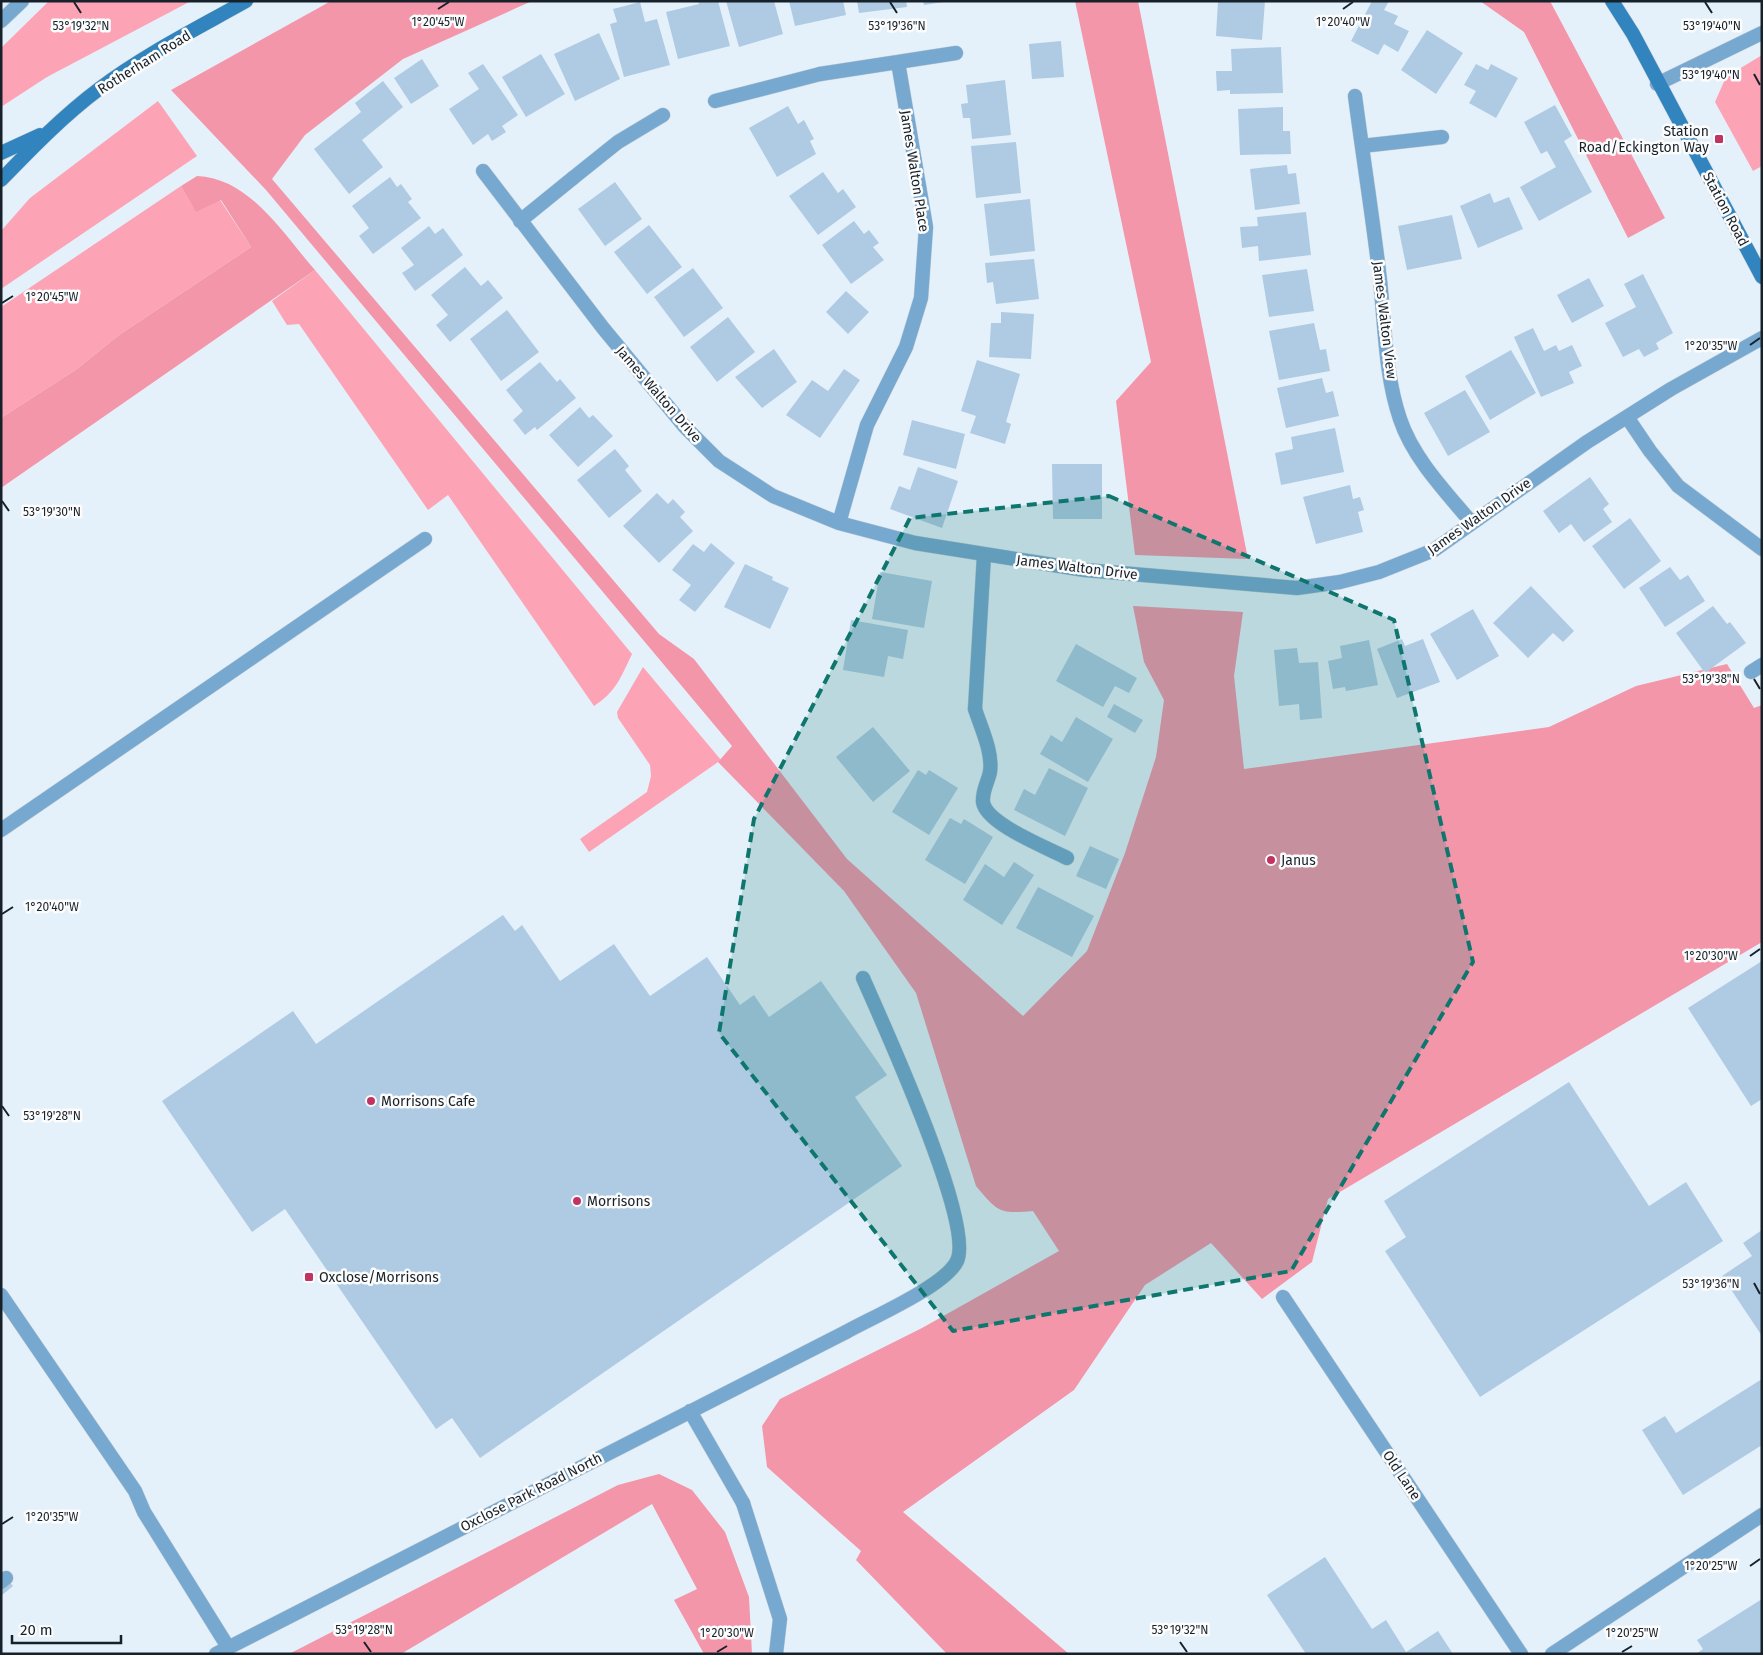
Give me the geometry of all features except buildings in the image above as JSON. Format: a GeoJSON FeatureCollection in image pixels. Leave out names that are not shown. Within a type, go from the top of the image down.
{"type":"FeatureCollection","features":[{"type":"Feature","properties":{"kind":"main road","name":"Rotherham Road"},"geometry":{"type":"LineString","coordinates":[[1,180],[48,132],[99,89],[138,63],[246,1]]}},
{"type":"Feature","properties":{"kind":"main road","name":"Station Road"},"geometry":{"type":"LineString","coordinates":[[1612,1],[1633,34],[1657,84],[1762,277]]}},
{"type":"Feature","properties":{"kind":"main road","name":"Station Road"},"geometry":{"type":"LineString","coordinates":[[1624,1],[1633,34]]}},
{"type":"Feature","properties":{"kind":"main road","name":"Rotherham Road"},"geometry":{"type":"LineString","coordinates":[[1,153],[48,132]]}},
{"type":"Feature","properties":{"kind":"street"},"geometry":{"type":"LineString","coordinates":[[1,21],[22,1]]}},
{"type":"Feature","properties":{"kind":"street"},"geometry":{"type":"LineString","coordinates":[[1657,84],[1762,33]]}},
{"type":"Feature","properties":{"kind":"street"},"geometry":{"type":"LineString","coordinates":[[715,101],[820,74],[956,54]]}},
{"type":"Feature","properties":{"kind":"street","name":"James Walton Place"},"geometry":{"type":"LineString","coordinates":[[839,523],[867,425],[906,347],[921,298],[926,227],[898,62]]}},
{"type":"Feature","properties":{"kind":"street","name":"James Walton View"},"geometry":{"type":"LineString","coordinates":[[1355,96],[1380,280],[1386,354],[1400,420],[1414,448],[1438,482],[1471,522]]}},
{"type":"Feature","properties":{"kind":"street"},"geometry":{"type":"LineString","coordinates":[[520,221],[618,142],[662,115]]}},
{"type":"Feature","properties":{"kind":"street"},"geometry":{"type":"LineString","coordinates":[[1362,146],[1442,137]]}},
{"type":"Feature","properties":{"kind":"street","name":"James Walton Drive"},"geometry":{"type":"LineString","coordinates":[[482,171],[603,328],[685,428],[719,461],[773,496],[839,523],[915,543],[1085,570],[1298,588],[1340,582],[1380,572],[1434,550],[1564,457],[1627,417],[1762,338]]}},
{"type":"Feature","properties":{"kind":"street"},"geometry":{"type":"LineString","coordinates":[[1627,417],[1650,451],[1678,486],[1762,549]]}},
{"type":"Feature","properties":{"kind":"street"},"geometry":{"type":"LineString","coordinates":[[1,830],[425,538]]}},
{"type":"Feature","properties":{"kind":"street"},"geometry":{"type":"LineString","coordinates":[[984,555],[975,709],[988,750],[990,771],[983,803],[989,814],[1005,826],[1067,858]]}},
{"type":"Feature","properties":{"kind":"street","name":"Oxclose Park Road North"},"geometry":{"type":"LineString","coordinates":[[222,1650],[846,1332],[941,1280],[958,1260],[958,1232],[946,1184],[925,1123],[863,978]]}},
{"type":"Feature","properties":{"kind":"street"},"geometry":{"type":"LineString","coordinates":[[1,1295],[135,1491],[144,1512],[222,1650]]}},
{"type":"Feature","properties":{"kind":"street","name":"Old Lane"},"geometry":{"type":"LineString","coordinates":[[1283,1297],[1521,1654]]}},
{"type":"Feature","properties":{"kind":"street"},"geometry":{"type":"LineString","coordinates":[[690,1411],[743,1503],[780,1619],[776,1654]]}},
{"type":"Feature","properties":{"kind":"street"},"geometry":{"type":"LineString","coordinates":[[1552,1654],[1762,1515]]}},
{"type":"Feature","properties":{"kind":"highlighted area"},"geometry":{"type":"Polygon","coordinates":[[[1109,496],[1394,620],[1473,962],[1291,1271],[953,1331],[719,1033],[754,819],[910,518],[1109,496]]]}},
{"type":"Feature","properties":{"kind":"shaded area"},"geometry":{"type":"Polygon","coordinates":[[[49,1],[191,1],[47,77],[1,107],[1,48],[49,1]]]}},
{"type":"Feature","properties":{"kind":"shaded area"},"geometry":{"type":"Polygon","coordinates":[[[331,1],[532,1],[403,59],[305,135],[272,179],[659,634],[694,659],[847,859],[1023,1016],[1087,951],[1125,853],[1156,757],[1164,700],[1144,662],[1133,606],[1243,612],[1234,676],[1244,769],[1549,727],[1636,686],[1727,664],[1754,708],[1762,705],[1762,942],[1328,1199],[1312,1262],[1262,1299],[1211,1243],[1145,1285],[1074,1390],[903,1512],[1069,1654],[947,1654],[856,1560],[861,1551],[767,1467],[762,1426],[780,1399],[922,1328],[1059,1251],[1033,1211],[1013,1212],[1000,1209],[989,1201],[976,1186],[916,993],[844,891],[718,762],[732,746],[266,190],[171,90],[331,1]]]}},
{"type":"Feature","properties":{"kind":"shaded area"},"geometry":{"type":"Polygon","coordinates":[[[1075,1],[1138,1],[1248,559],[1135,555],[1116,401],[1151,362],[1075,1]]]}},
{"type":"Feature","properties":{"kind":"shaded area"},"geometry":{"type":"Polygon","coordinates":[[[1480,1],[1550,1],[1665,218],[1628,238],[1524,32],[1480,1]]]}},
{"type":"Feature","properties":{"kind":"shaded area"},"geometry":{"type":"Polygon","coordinates":[[[1762,55],[1762,166],[1753,171],[1715,102],[1726,77],[1762,55]]]}},
{"type":"Feature","properties":{"kind":"shaded area"},"geometry":{"type":"Polygon","coordinates":[[[158,101],[197,156],[1,289],[1,231],[30,198],[158,101]]]}},
{"type":"Feature","properties":{"kind":"shaded area"},"geometry":{"type":"Polygon","coordinates":[[[197,176],[216,179],[233,186],[249,197],[278,225],[315,270],[1,488],[1,418],[77,369],[119,335],[251,247],[221,200],[196,212],[181,186],[197,176]]]}},
{"type":"Feature","properties":{"kind":"shaded area"},"geometry":{"type":"Polygon","coordinates":[[[181,186],[196,211],[220,200],[251,247],[119,335],[77,369],[1,418],[1,307],[181,186]]]}},
{"type":"Feature","properties":{"kind":"shaded area"},"geometry":{"type":"Polygon","coordinates":[[[315,270],[632,654],[613,689],[594,706],[448,495],[428,510],[299,324],[287,325],[272,301],[315,270]]]}},
{"type":"Feature","properties":{"kind":"shaded area"},"geometry":{"type":"Polygon","coordinates":[[[643,667],[721,760],[589,852],[580,839],[647,792],[651,776],[650,765],[618,718],[617,712],[643,667]]]}},
{"type":"Feature","properties":{"kind":"shaded area"},"geometry":{"type":"Polygon","coordinates":[[[659,1474],[692,1490],[725,1532],[749,1597],[752,1654],[704,1654],[674,1600],[697,1589],[652,1504],[401,1654],[289,1654],[618,1485],[659,1474]]]}},
{"type":"Feature","properties":{"kind":"place","name":"Station Road/Eckington Way"},"geometry":{"type":"Point","coordinates":[1719,139]}},
{"type":"Feature","properties":{"kind":"place","name":"Janus"},"geometry":{"type":"Point","coordinates":[1271,860]}},
{"type":"Feature","properties":{"kind":"place","name":"Morrisons Cafe"},"geometry":{"type":"Point","coordinates":[371,1101]}},
{"type":"Feature","properties":{"kind":"place","name":"Morrisons"},"geometry":{"type":"Point","coordinates":[577,1201]}},
{"type":"Feature","properties":{"kind":"place","name":"Oxclose/Morrisons"},"geometry":{"type":"Point","coordinates":[309,1277]}}]}
